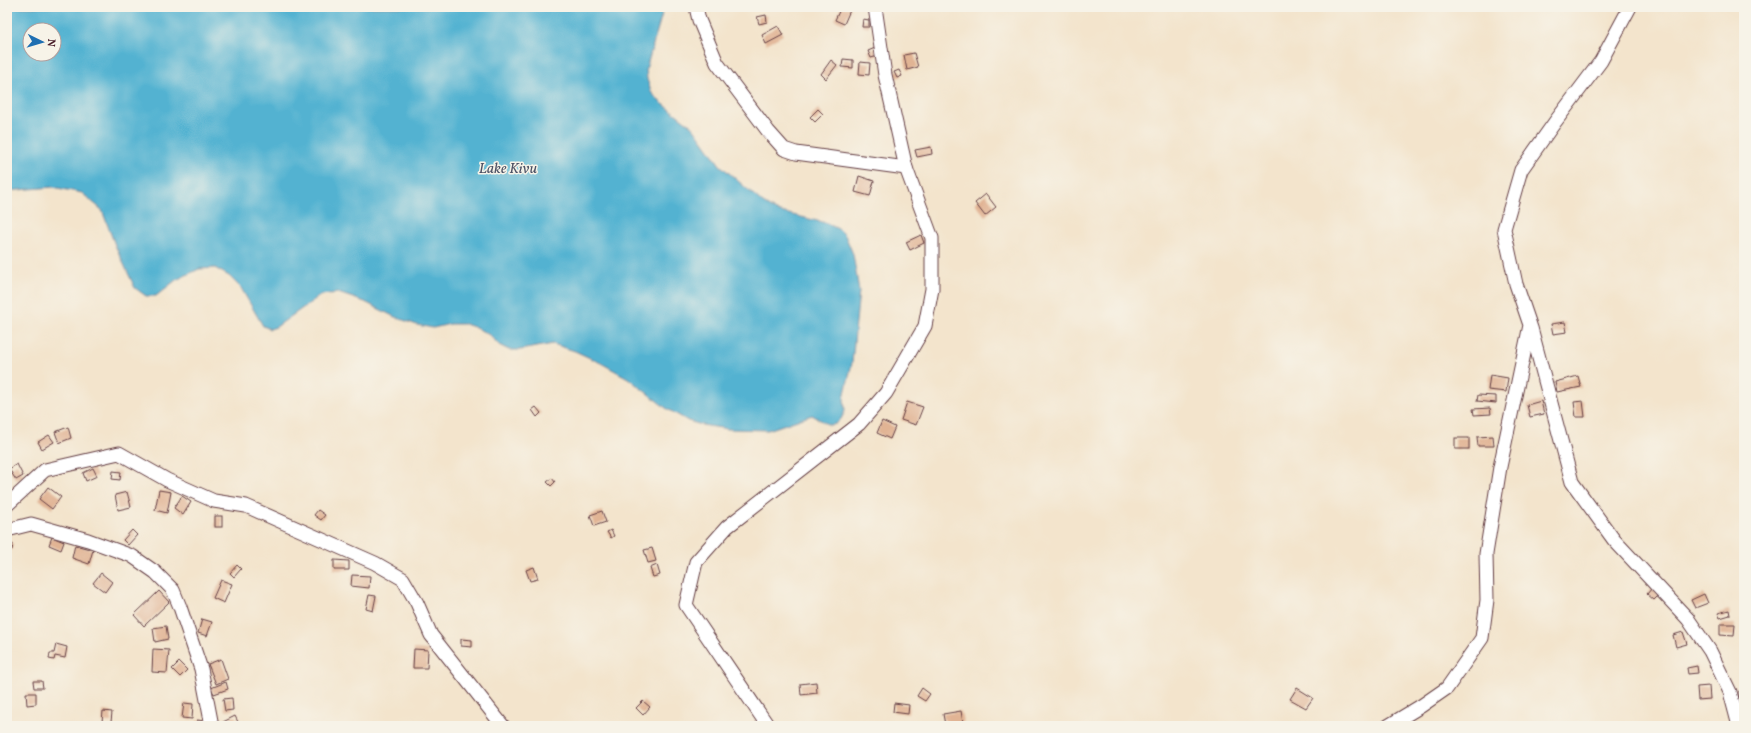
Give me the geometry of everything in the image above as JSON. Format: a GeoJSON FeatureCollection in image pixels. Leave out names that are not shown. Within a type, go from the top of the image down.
{"type":"FeatureCollection","features":[{"type":"Feature","properties":{"kind":"street"},"geometry":{"type":"LineString","coordinates":[[696,7],[699,20],[717,63],[754,114],[784,149],[796,153],[906,168]]}},
{"type":"Feature","properties":{"kind":"street"},"geometry":{"type":"LineString","coordinates":[[768,726],[686,605],[696,562],[727,527],[859,424],[886,393],[925,326],[932,289],[932,238],[906,168],[885,75],[875,7]]}},
{"type":"Feature","properties":{"kind":"street"},"geometry":{"type":"LineString","coordinates":[[1630,7],[1601,61],[1521,170],[1504,229],[1516,284],[1530,324],[1572,482],[1614,540],[1688,619],[1710,651],[1730,692],[1739,726]]}},
{"type":"Feature","properties":{"kind":"street"},"geometry":{"type":"LineString","coordinates":[[1388,726],[1447,688],[1482,638],[1487,600],[1486,554],[1500,467],[1530,324]]}},
{"type":"Feature","properties":{"kind":"street"},"geometry":{"type":"LineString","coordinates":[[7,505],[45,470],[118,453],[167,480],[214,501],[246,506],[375,563],[403,579],[417,603],[431,635],[503,726]]}},
{"type":"Feature","properties":{"kind":"street"},"geometry":{"type":"LineString","coordinates":[[7,530],[31,524],[88,540],[132,556],[155,572],[173,590],[180,607],[201,668],[212,726]]}},
{"type":"Feature","properties":{"kind":"water","name":"Lake Kivu"},"geometry":{"type":"Polygon","coordinates":[[[7,7],[664,7],[646,69],[651,92],[658,100],[693,127],[720,165],[763,203],[776,211],[826,223],[840,230],[845,235],[853,254],[859,291],[852,363],[844,398],[845,411],[841,419],[836,424],[829,425],[812,415],[768,430],[728,429],[702,425],[688,421],[666,408],[628,378],[575,351],[553,344],[520,350],[509,350],[499,345],[491,336],[477,328],[465,324],[450,324],[433,328],[417,325],[395,317],[365,302],[338,293],[321,295],[276,327],[270,329],[263,326],[241,288],[229,276],[215,268],[199,269],[176,280],[156,296],[146,296],[135,288],[115,245],[102,210],[82,193],[53,187],[7,191],[7,7]]]}},
{"type":"Feature","properties":{"kind":"building"},"geometry":{"type":"Polygon","coordinates":[[[841,7],[851,8],[844,24],[835,20],[841,7]]]}},
{"type":"Feature","properties":{"kind":"building"},"geometry":{"type":"Polygon","coordinates":[[[766,15],[767,22],[759,24],[757,17],[766,15]]]}},
{"type":"Feature","properties":{"kind":"building"},"geometry":{"type":"Polygon","coordinates":[[[863,19],[869,20],[869,27],[862,27],[863,19]]]}},
{"type":"Feature","properties":{"kind":"building"},"geometry":{"type":"Polygon","coordinates":[[[778,26],[783,35],[766,44],[762,35],[778,26]]]}},
{"type":"Feature","properties":{"kind":"building"},"geometry":{"type":"Polygon","coordinates":[[[875,48],[878,56],[871,58],[868,51],[875,48]]]}},
{"type":"Feature","properties":{"kind":"building"},"geometry":{"type":"Polygon","coordinates":[[[914,53],[918,67],[907,70],[904,55],[914,53]]]}},
{"type":"Feature","properties":{"kind":"building"},"geometry":{"type":"Polygon","coordinates":[[[843,59],[853,60],[853,68],[842,67],[843,59]]]}},
{"type":"Feature","properties":{"kind":"building"},"geometry":{"type":"Polygon","coordinates":[[[831,60],[837,65],[826,79],[821,74],[831,60]]]}},
{"type":"Feature","properties":{"kind":"building"},"geometry":{"type":"Polygon","coordinates":[[[860,62],[870,63],[869,75],[859,74],[860,62]]]}},
{"type":"Feature","properties":{"kind":"building"},"geometry":{"type":"Polygon","coordinates":[[[899,70],[902,76],[897,78],[894,72],[899,70]]]}},
{"type":"Feature","properties":{"kind":"building"},"geometry":{"type":"Polygon","coordinates":[[[818,109],[823,114],[815,122],[810,117],[818,109]]]}},
{"type":"Feature","properties":{"kind":"building"},"geometry":{"type":"Polygon","coordinates":[[[931,147],[932,154],[917,157],[915,150],[931,147]]]}},
{"type":"Feature","properties":{"kind":"building"},"geometry":{"type":"Polygon","coordinates":[[[859,176],[874,181],[870,196],[855,192],[859,176]]]}},
{"type":"Feature","properties":{"kind":"building"},"geometry":{"type":"Polygon","coordinates":[[[986,194],[996,207],[985,216],[975,203],[986,194]]]}},
{"type":"Feature","properties":{"kind":"building"},"geometry":{"type":"Polygon","coordinates":[[[921,235],[924,243],[910,250],[906,242],[921,235]]]}},
{"type":"Feature","properties":{"kind":"building"},"geometry":{"type":"Polygon","coordinates":[[[1565,322],[1567,332],[1553,334],[1551,324],[1565,322]]]}},
{"type":"Feature","properties":{"kind":"building"},"geometry":{"type":"Polygon","coordinates":[[[1490,375],[1508,378],[1506,392],[1488,390],[1490,375]]]}},
{"type":"Feature","properties":{"kind":"building"},"geometry":{"type":"Polygon","coordinates":[[[1578,376],[1581,387],[1557,392],[1555,382],[1578,376]]]}},
{"type":"Feature","properties":{"kind":"building"},"geometry":{"type":"Polygon","coordinates":[[[1478,395],[1496,396],[1496,403],[1477,401],[1478,395]]]}},
{"type":"Feature","properties":{"kind":"building"},"geometry":{"type":"Polygon","coordinates":[[[1541,401],[1544,414],[1530,417],[1527,405],[1541,401]]]}},
{"type":"Feature","properties":{"kind":"building"},"geometry":{"type":"Polygon","coordinates":[[[1583,401],[1585,417],[1576,417],[1574,402],[1583,401]]]}},
{"type":"Feature","properties":{"kind":"building"},"geometry":{"type":"Polygon","coordinates":[[[907,402],[923,407],[916,425],[901,420],[907,402]]]}},
{"type":"Feature","properties":{"kind":"building"},"geometry":{"type":"Polygon","coordinates":[[[536,407],[541,413],[537,417],[532,410],[536,407]]]}},
{"type":"Feature","properties":{"kind":"building"},"geometry":{"type":"Polygon","coordinates":[[[1490,408],[1491,414],[1474,415],[1473,409],[1490,408]]]}},
{"type":"Feature","properties":{"kind":"building"},"geometry":{"type":"Polygon","coordinates":[[[882,421],[895,427],[890,439],[877,433],[882,421]]]}},
{"type":"Feature","properties":{"kind":"building"},"geometry":{"type":"Polygon","coordinates":[[[68,427],[71,438],[59,443],[55,432],[68,427]]]}},
{"type":"Feature","properties":{"kind":"building"},"geometry":{"type":"Polygon","coordinates":[[[49,435],[54,442],[42,449],[38,442],[49,435]]]}},
{"type":"Feature","properties":{"kind":"building"},"geometry":{"type":"Polygon","coordinates":[[[1493,436],[1494,446],[1478,446],[1477,437],[1493,436]]]}},
{"type":"Feature","properties":{"kind":"building"},"geometry":{"type":"Polygon","coordinates":[[[1455,438],[1469,438],[1469,449],[1455,449],[1455,438]]]}},
{"type":"Feature","properties":{"kind":"building"},"geometry":{"type":"Polygon","coordinates":[[[17,464],[23,476],[16,480],[9,469],[17,464]]]}},
{"type":"Feature","properties":{"kind":"building"},"geometry":{"type":"Polygon","coordinates":[[[93,468],[97,476],[86,481],[83,473],[93,468]]]}},
{"type":"Feature","properties":{"kind":"building"},"geometry":{"type":"Polygon","coordinates":[[[113,471],[121,472],[120,480],[112,479],[113,471]]]}},
{"type":"Feature","properties":{"kind":"building"},"geometry":{"type":"Polygon","coordinates":[[[552,478],[555,482],[551,486],[547,482],[552,478]]]}},
{"type":"Feature","properties":{"kind":"building"},"geometry":{"type":"Polygon","coordinates":[[[48,487],[61,497],[52,509],[39,499],[48,487]]]}},
{"type":"Feature","properties":{"kind":"building"},"geometry":{"type":"Polygon","coordinates":[[[159,490],[171,492],[167,513],[155,510],[159,490]]]}},
{"type":"Feature","properties":{"kind":"building"},"geometry":{"type":"Polygon","coordinates":[[[127,492],[131,507],[118,510],[115,495],[127,492]]]}},
{"type":"Feature","properties":{"kind":"building"},"geometry":{"type":"Polygon","coordinates":[[[182,496],[191,502],[183,515],[174,508],[182,496]]]}},
{"type":"Feature","properties":{"kind":"building"},"geometry":{"type":"Polygon","coordinates":[[[318,510],[325,515],[321,520],[314,515],[318,510]]]}},
{"type":"Feature","properties":{"kind":"building"},"geometry":{"type":"Polygon","coordinates":[[[602,511],[606,522],[594,526],[590,515],[602,511]]]}},
{"type":"Feature","properties":{"kind":"building"},"geometry":{"type":"Polygon","coordinates":[[[215,516],[222,516],[222,527],[215,527],[215,516]]]}},
{"type":"Feature","properties":{"kind":"building"},"geometry":{"type":"Polygon","coordinates":[[[132,530],[137,535],[128,545],[123,540],[132,530]]]}},
{"type":"Feature","properties":{"kind":"building"},"geometry":{"type":"Polygon","coordinates":[[[611,530],[614,536],[611,538],[607,532],[611,530]]]}},
{"type":"Feature","properties":{"kind":"building"},"geometry":{"type":"Polygon","coordinates":[[[52,537],[64,542],[61,550],[49,545],[52,537]]]}},
{"type":"Feature","properties":{"kind":"building"},"geometry":{"type":"Polygon","coordinates":[[[7,542],[13,544],[12,550],[7,549],[7,542]]]}},
{"type":"Feature","properties":{"kind":"building"},"geometry":{"type":"Polygon","coordinates":[[[75,545],[93,550],[89,564],[72,558],[75,545]]]}},
{"type":"Feature","properties":{"kind":"building"},"geometry":{"type":"Polygon","coordinates":[[[652,548],[656,561],[648,563],[644,550],[652,548]]]}},
{"type":"Feature","properties":{"kind":"building"},"geometry":{"type":"Polygon","coordinates":[[[334,560],[349,561],[349,570],[334,570],[334,560]]]}},
{"type":"Feature","properties":{"kind":"building"},"geometry":{"type":"Polygon","coordinates":[[[237,565],[241,569],[234,577],[230,573],[237,565]]]}},
{"type":"Feature","properties":{"kind":"building"},"geometry":{"type":"Polygon","coordinates":[[[657,565],[660,575],[653,577],[650,568],[657,565]]]}},
{"type":"Feature","properties":{"kind":"building"},"geometry":{"type":"Polygon","coordinates":[[[534,567],[538,579],[530,581],[526,570],[534,567]]]}},
{"type":"Feature","properties":{"kind":"building"},"geometry":{"type":"Polygon","coordinates":[[[101,573],[112,582],[105,592],[93,583],[101,573]]]}},
{"type":"Feature","properties":{"kind":"building"},"geometry":{"type":"Polygon","coordinates":[[[352,575],[370,576],[369,588],[351,586],[352,575]]]}},
{"type":"Feature","properties":{"kind":"building"},"geometry":{"type":"Polygon","coordinates":[[[221,580],[232,584],[224,603],[213,598],[221,580]]]}},
{"type":"Feature","properties":{"kind":"building"},"geometry":{"type":"Polygon","coordinates":[[[1652,588],[1659,595],[1654,600],[1647,594],[1652,588]]]}},
{"type":"Feature","properties":{"kind":"building"},"geometry":{"type":"Polygon","coordinates":[[[159,591],[169,602],[144,626],[134,615],[159,591]]]}},
{"type":"Feature","properties":{"kind":"building"},"geometry":{"type":"Polygon","coordinates":[[[1704,594],[1708,603],[1695,608],[1691,600],[1704,594]]]}},
{"type":"Feature","properties":{"kind":"building"},"geometry":{"type":"Polygon","coordinates":[[[369,595],[376,596],[373,611],[366,609],[369,595]]]}},
{"type":"Feature","properties":{"kind":"building"},"geometry":{"type":"Polygon","coordinates":[[[1729,610],[1730,615],[1720,618],[1718,613],[1729,610]]]}},
{"type":"Feature","properties":{"kind":"building"},"geometry":{"type":"Polygon","coordinates":[[[202,619],[212,622],[207,636],[198,633],[202,619]]]}},
{"type":"Feature","properties":{"kind":"building"},"geometry":{"type":"Polygon","coordinates":[[[1720,624],[1735,624],[1734,636],[1720,635],[1720,624]]]}},
{"type":"Feature","properties":{"kind":"building"},"geometry":{"type":"Polygon","coordinates":[[[166,626],[168,639],[155,642],[153,628],[166,626]]]}},
{"type":"Feature","properties":{"kind":"building"},"geometry":{"type":"Polygon","coordinates":[[[1683,632],[1687,644],[1676,647],[1673,635],[1683,632]]]}},
{"type":"Feature","properties":{"kind":"building"},"geometry":{"type":"Polygon","coordinates":[[[461,639],[472,640],[472,647],[461,646],[461,639]]]}},
{"type":"Feature","properties":{"kind":"building"},"geometry":{"type":"Polygon","coordinates":[[[56,644],[67,647],[65,658],[55,656],[54,660],[49,659],[50,653],[54,653],[56,644]]]}},
{"type":"Feature","properties":{"kind":"building"},"geometry":{"type":"Polygon","coordinates":[[[153,649],[169,650],[167,673],[152,672],[153,649]]]}},
{"type":"Feature","properties":{"kind":"building"},"geometry":{"type":"Polygon","coordinates":[[[414,649],[428,650],[427,668],[413,668],[414,649]]]}},
{"type":"Feature","properties":{"kind":"building"},"geometry":{"type":"Polygon","coordinates":[[[221,659],[228,679],[216,684],[208,664],[221,659]]]}},
{"type":"Feature","properties":{"kind":"building"},"geometry":{"type":"Polygon","coordinates":[[[179,662],[187,670],[180,677],[172,669],[179,662]]]}},
{"type":"Feature","properties":{"kind":"building"},"geometry":{"type":"Polygon","coordinates":[[[1697,666],[1698,673],[1688,674],[1687,668],[1697,666]]]}},
{"type":"Feature","properties":{"kind":"building"},"geometry":{"type":"Polygon","coordinates":[[[33,681],[42,681],[43,688],[34,688],[33,681]]]}},
{"type":"Feature","properties":{"kind":"building"},"geometry":{"type":"Polygon","coordinates":[[[226,682],[228,689],[214,694],[211,688],[226,682]]]}},
{"type":"Feature","properties":{"kind":"building"},"geometry":{"type":"Polygon","coordinates":[[[816,682],[817,693],[801,695],[800,684],[816,682]]]}},
{"type":"Feature","properties":{"kind":"building"},"geometry":{"type":"Polygon","coordinates":[[[1709,686],[1710,699],[1698,700],[1697,687],[1709,686]]]}},
{"type":"Feature","properties":{"kind":"building"},"geometry":{"type":"Polygon","coordinates":[[[922,688],[930,694],[925,701],[917,696],[922,688]]]}},
{"type":"Feature","properties":{"kind":"building"},"geometry":{"type":"Polygon","coordinates":[[[1297,688],[1313,698],[1306,708],[1290,699],[1297,688]]]}},
{"type":"Feature","properties":{"kind":"building"},"geometry":{"type":"Polygon","coordinates":[[[1744,690],[1744,699],[1740,700],[1739,691],[1744,690]]]}},
{"type":"Feature","properties":{"kind":"building"},"geometry":{"type":"Polygon","coordinates":[[[26,693],[36,693],[36,704],[27,705],[26,693]]]}},
{"type":"Feature","properties":{"kind":"building"},"geometry":{"type":"Polygon","coordinates":[[[232,698],[233,710],[225,711],[223,699],[232,698]]]}},
{"type":"Feature","properties":{"kind":"building"},"geometry":{"type":"Polygon","coordinates":[[[643,701],[650,707],[643,715],[636,708],[643,701]]]}},
{"type":"Feature","properties":{"kind":"building"},"geometry":{"type":"Polygon","coordinates":[[[184,703],[193,704],[192,719],[182,718],[184,703]]]}},
{"type":"Feature","properties":{"kind":"building"},"geometry":{"type":"Polygon","coordinates":[[[894,703],[909,705],[908,714],[893,712],[894,703]]]}},
{"type":"Feature","properties":{"kind":"building"},"geometry":{"type":"Polygon","coordinates":[[[103,711],[112,712],[111,722],[102,722],[103,711]]]}},
{"type":"Feature","properties":{"kind":"building"},"geometry":{"type":"Polygon","coordinates":[[[961,711],[963,723],[945,725],[943,714],[961,711]]]}},
{"type":"Feature","properties":{"kind":"building"},"geometry":{"type":"Polygon","coordinates":[[[235,716],[240,726],[225,726],[223,722],[235,716]]]}},
{"type":"Feature","properties":{"kind":"building"},"geometry":{"type":"Polygon","coordinates":[[[197,720],[205,721],[204,726],[197,726],[197,720]]]}}]}
